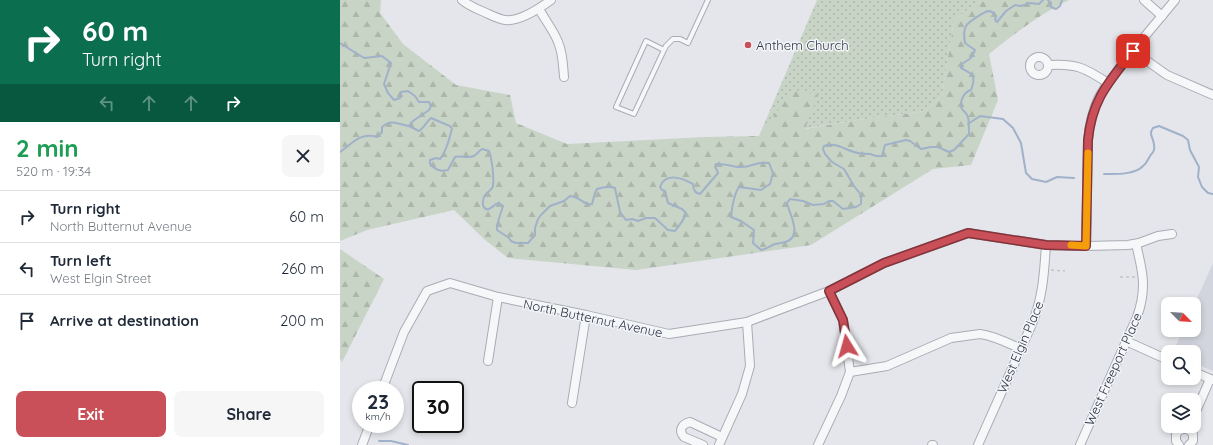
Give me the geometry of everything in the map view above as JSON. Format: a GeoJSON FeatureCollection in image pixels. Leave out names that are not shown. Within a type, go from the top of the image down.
{"type":"FeatureCollection","features":[{"type":"Feature","properties":{"kind":"street"},"geometry":{"type":"LineString","coordinates":[[462,0],[473,8],[506,20],[512,20],[525,16],[551,0]]}},
{"type":"Feature","properties":{"kind":"street"},"geometry":{"type":"LineString","coordinates":[[1144,0],[1162,16]]}},
{"type":"Feature","properties":{"kind":"street"},"geometry":{"type":"LineString","coordinates":[[1086,246],[1088,140],[1089,126],[1093,112],[1108,83],[1175,0]]}},
{"type":"Feature","properties":{"kind":"street"},"geometry":{"type":"LineString","coordinates":[[538,9],[558,42],[561,52],[564,77]]}},
{"type":"Feature","properties":{"kind":"street"},"geometry":{"type":"LineString","coordinates":[[1133,51],[1167,75],[1213,95]]}},
{"type":"Feature","properties":{"kind":"street"},"geometry":{"type":"LineString","coordinates":[[1048,65],[1069,64],[1078,66],[1088,70],[1108,83]]}},
{"type":"Feature","properties":{"kind":"street","name":"North Butternut Avenue"},"geometry":{"type":"LineString","coordinates":[[385,381],[404,332],[427,291],[450,283],[498,297],[669,334],[747,322],[829,291],[884,263],[968,233],[1046,245],[1086,246],[1121,246],[1136,244],[1158,236],[1172,234]]}},
{"type":"Feature","properties":{"kind":"street","name":"West Freeport Place"},"geometry":{"type":"LineString","coordinates":[[1080,445],[1141,306],[1143,277],[1136,244]]}},
{"type":"Feature","properties":{"kind":"street","name":"West Elgin Place"},"geometry":{"type":"LineString","coordinates":[[978,445],[1032,324],[1040,300],[1045,269],[1046,245]]}},
{"type":"Feature","properties":{"kind":"street"},"geometry":{"type":"LineString","coordinates":[[818,445],[841,396],[850,372],[843,320],[829,291]]}},
{"type":"Feature","properties":{"kind":"street"},"geometry":{"type":"LineString","coordinates":[[488,361],[498,297]]}},
{"type":"Feature","properties":{"kind":"street"},"geometry":{"type":"LineString","coordinates":[[572,404],[586,315]]}},
{"type":"Feature","properties":{"kind":"street"},"geometry":{"type":"LineString","coordinates":[[719,445],[742,394],[750,366],[747,322]]}},
{"type":"Feature","properties":{"kind":"street"},"geometry":{"type":"LineString","coordinates":[[850,372],[887,366],[951,338],[980,334],[997,338],[1021,349]]}},
{"type":"Feature","properties":{"kind":"street"},"geometry":{"type":"LineString","coordinates":[[1126,342],[1161,357]]}},
{"type":"Feature","properties":{"kind":"street"},"geometry":{"type":"LineString","coordinates":[[1201,375],[1212,380],[1201,402]]}},
{"type":"Feature","properties":{"kind":"street"},"geometry":{"type":"LineString","coordinates":[[703,445],[684,437],[681,431],[682,426],[685,423],[690,422],[722,436]]}},
{"type":"Feature","properties":{"kind":"street"},"geometry":{"type":"LineString","coordinates":[[362,445],[367,433]]}},
{"type":"Feature","properties":{"kind":"street"},"geometry":{"type":"LineString","coordinates":[[1177,433],[1176,441],[1179,445]]}},
{"type":"Feature","properties":{"kind":"street"},"geometry":{"type":"LineString","coordinates":[[1189,445],[1194,438],[1192,433]]}},
{"type":"Feature","properties":{"kind":"lane"},"geometry":{"type":"LineString","coordinates":[[664,50],[646,41],[616,107],[634,114],[669,42],[673,39],[680,39],[688,43],[708,0]]}},
{"type":"Feature","properties":{"kind":"path"},"geometry":{"type":"LineString","coordinates":[[1045,269],[1065,271]]}},
{"type":"Feature","properties":{"kind":"path"},"geometry":{"type":"LineString","coordinates":[[1120,277],[1143,277]]}},
{"type":"Feature","properties":{"kind":"shaded area"},"geometry":{"type":"Polygon","coordinates":[[[1213,263],[1213,371],[1201,366],[1201,345],[1176,345],[1180,337],[1201,337],[1201,297],[1198,297],[1213,263]]]}},
{"type":"Feature","properties":{"kind":"green space"},"geometry":{"type":"Polygon","coordinates":[[[340,0],[381,0],[380,13],[403,44],[456,85],[510,95],[516,123],[567,144],[706,137],[759,136],[793,90],[818,95],[805,129],[926,111],[942,95],[954,20],[981,0],[1069,0],[1038,18],[989,54],[998,100],[971,165],[933,169],[811,245],[636,270],[508,258],[484,239],[454,210],[367,230],[340,241],[340,0]]]}},
{"type":"Feature","properties":{"kind":"green space"},"geometry":{"type":"Polygon","coordinates":[[[817,0],[981,0],[954,20],[942,95],[926,111],[759,136],[817,0]]]}},
{"type":"Feature","properties":{"kind":"green space"},"geometry":{"type":"Polygon","coordinates":[[[340,249],[384,279],[342,362],[340,359],[340,249]]]}},
{"type":"Feature","properties":{"kind":"waterway"},"geometry":{"type":"LineString","coordinates":[[409,126],[419,131],[431,118],[450,126],[452,129],[448,145],[440,159],[436,158],[430,160],[430,164],[438,170],[448,170],[455,157],[471,157],[482,149],[489,151],[493,186],[492,189],[484,196],[483,206],[486,209],[499,203],[503,206],[497,225],[497,230],[516,243],[528,243],[535,235],[535,228],[538,219],[550,206],[564,201],[570,196],[587,204],[592,204],[597,189],[606,187],[615,188],[620,212],[626,220],[632,219],[638,221],[646,218],[655,218],[668,230],[675,231],[683,220],[685,212],[682,209],[668,203],[665,191],[660,187],[662,182],[666,179],[679,178],[689,182],[693,184],[695,192],[700,194],[718,173],[715,166],[716,164],[741,167],[769,163],[773,173],[770,184],[761,190],[739,187],[735,197],[731,217],[741,221],[754,230],[753,243],[761,250],[775,244],[786,242],[792,238],[794,234],[794,223],[787,203],[790,199],[803,201],[813,205],[833,201],[843,209],[856,207],[861,204],[861,195],[844,169],[832,162],[825,154],[823,149],[824,146],[836,145],[856,153],[882,156],[885,145],[906,140],[910,141],[921,149],[938,147],[949,152],[954,150],[969,134],[968,117],[962,109],[961,103],[964,95],[971,90],[974,81],[971,74],[961,68],[962,64],[971,58],[975,50],[965,43],[964,32],[966,26],[976,17],[988,11],[992,12],[996,16],[995,20],[997,22],[1006,11],[1015,5],[1021,6],[1030,3],[1039,4],[1043,0]]}},
{"type":"Feature","properties":{"kind":"waterway"},"geometry":{"type":"LineString","coordinates":[[1048,0],[1051,3],[1051,7],[1056,9],[1060,6],[1062,0]]}},
{"type":"Feature","properties":{"kind":"waterway"},"geometry":{"type":"LineString","coordinates":[[340,43],[364,58],[382,56],[391,63],[384,84],[388,93],[394,100],[400,98],[401,92],[408,91],[415,96],[419,102],[429,102],[431,106],[429,110],[413,121],[409,126],[392,122],[386,124],[382,127],[382,132],[377,137],[361,137],[340,152]]}},
{"type":"Feature","properties":{"kind":"waterway"},"geometry":{"type":"LineString","coordinates":[[968,124],[980,116],[1003,119],[1013,128],[1021,143],[1026,173],[1032,179],[1046,182],[1057,177],[1074,178]]}},
{"type":"Feature","properties":{"kind":"waterway"},"geometry":{"type":"LineString","coordinates":[[1104,174],[1119,174],[1135,171],[1144,165],[1154,150],[1154,143],[1151,135],[1152,130],[1153,128],[1159,126],[1183,136],[1188,140],[1190,150],[1199,167],[1198,177],[1202,187],[1208,193],[1213,194]]}},
{"type":"Feature","properties":{"kind":"waterway"},"geometry":{"type":"LineString","coordinates":[[379,441],[391,441],[408,445]]}},
{"type":"Feature","properties":{"kind":"slow traffic"},"geometry":{"type":"LineString","coordinates":[[1071,245],[1086,246],[1088,153]]}},
{"type":"Feature","properties":{"kind":"place","name":"Anthem Church"},"geometry":{"type":"Point","coordinates":[748,45]}},
{"type":"Feature","properties":{"kind":"route"},"geometry":{"type":"LineString","coordinates":[[847,346],[843,320],[829,291],[884,263],[968,233],[1046,245],[1086,246],[1089,126],[1099,98],[1108,83],[1133,51]]}}]}
